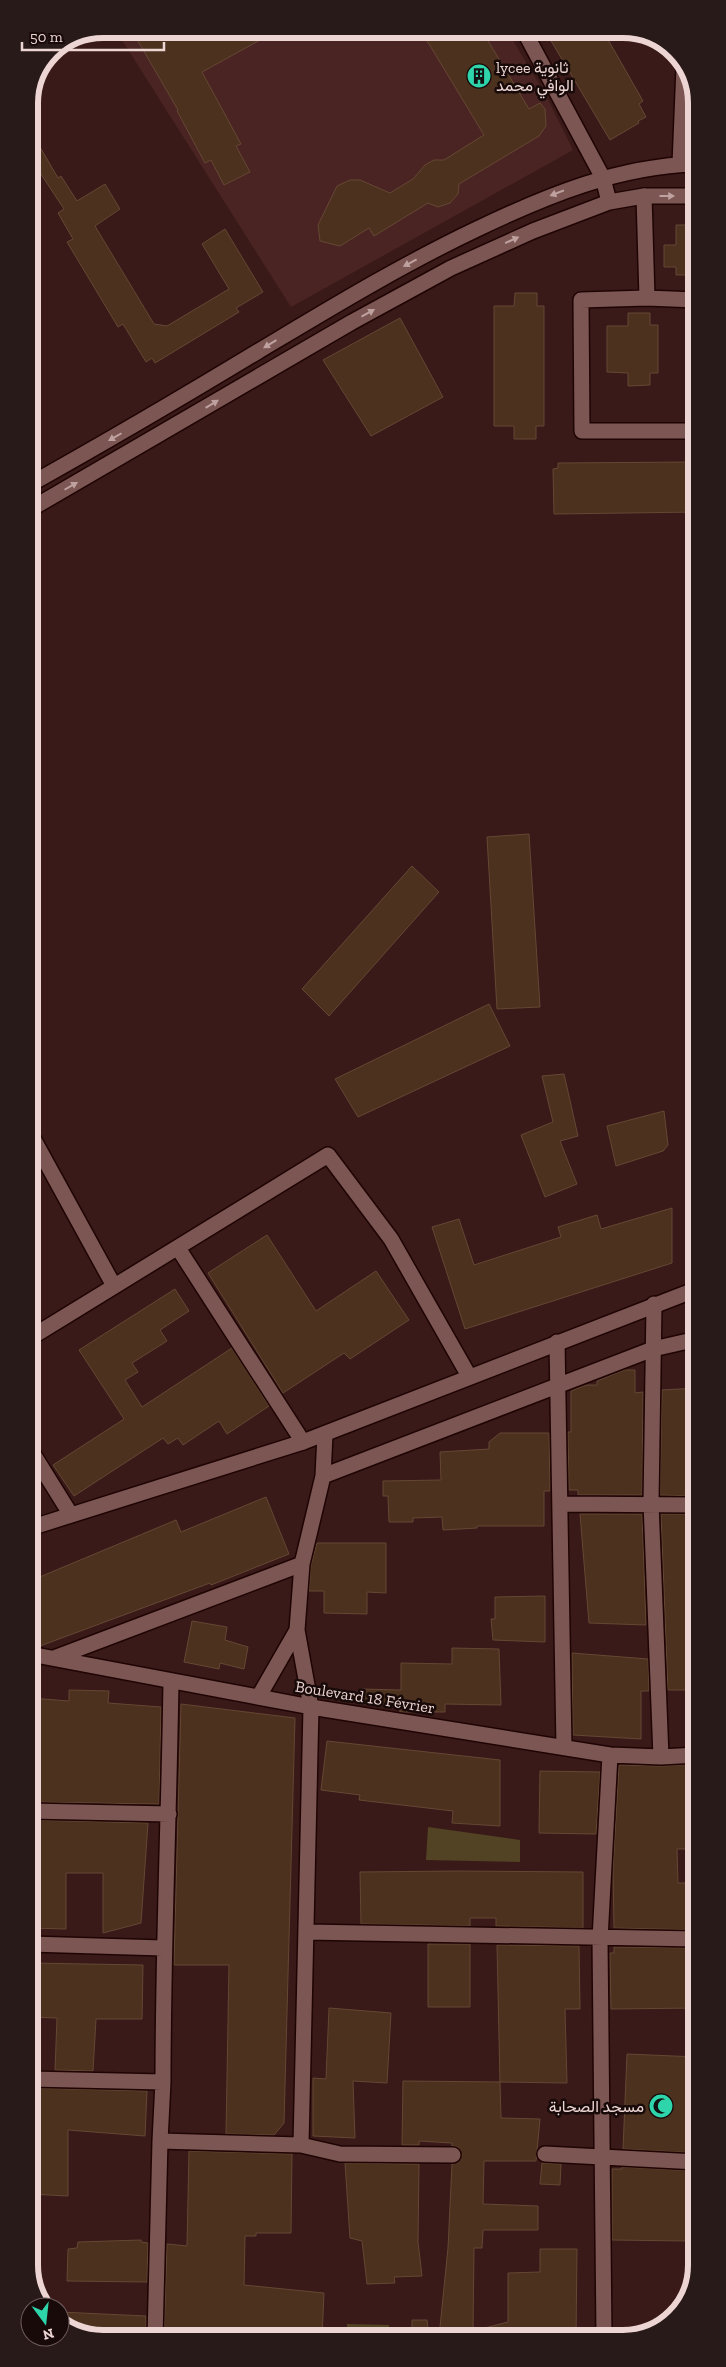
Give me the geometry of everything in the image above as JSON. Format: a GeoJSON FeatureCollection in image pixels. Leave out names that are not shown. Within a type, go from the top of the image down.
{"type":"FeatureCollection","features":[{"type":"Feature","properties":{"kind":"street"},"geometry":{"type":"LineString","coordinates":[[528,38],[603,178],[609,202]]}},
{"type":"Feature","properties":{"kind":"street"},"geometry":{"type":"LineString","coordinates":[[680,164],[684,77]]}},
{"type":"Feature","properties":{"kind":"street"},"geometry":{"type":"LineString","coordinates":[[38,481],[141,422],[327,310],[458,238],[558,192],[603,178],[688,164]]}},
{"type":"Feature","properties":{"kind":"street"},"geometry":{"type":"LineString","coordinates":[[644,196],[647,298]]}},
{"type":"Feature","properties":{"kind":"street"},"geometry":{"type":"LineString","coordinates":[[38,505],[339,330],[451,268],[533,230],[609,202],[644,196],[688,196]]}},
{"type":"Feature","properties":{"kind":"street"},"geometry":{"type":"LineString","coordinates":[[524,207],[533,230]]}},
{"type":"Feature","properties":{"kind":"street"},"geometry":{"type":"LineString","coordinates":[[688,300],[647,298],[582,300],[582,431],[688,431]]}},
{"type":"Feature","properties":{"kind":"street"},"geometry":{"type":"LineString","coordinates":[[327,310],[339,330]]}},
{"type":"Feature","properties":{"kind":"street"},"geometry":{"type":"LineString","coordinates":[[141,422],[151,440]]}},
{"type":"Feature","properties":{"kind":"street"},"geometry":{"type":"LineString","coordinates":[[38,1146],[114,1286]]}},
{"type":"Feature","properties":{"kind":"street"},"geometry":{"type":"LineString","coordinates":[[38,1333],[328,1155],[391,1239],[469,1376]]}},
{"type":"Feature","properties":{"kind":"street"},"geometry":{"type":"LineString","coordinates":[[178,1248],[303,1442]]}},
{"type":"Feature","properties":{"kind":"street"},"geometry":{"type":"LineString","coordinates":[[38,1525],[303,1442],[688,1292]]}},
{"type":"Feature","properties":{"kind":"street"},"geometry":{"type":"LineString","coordinates":[[654,1304],[651,1503],[661,1757]]}},
{"type":"Feature","properties":{"kind":"street"},"geometry":{"type":"LineString","coordinates":[[323,1476],[558,1384],[653,1349],[688,1341]]}},
{"type":"Feature","properties":{"kind":"street"},"geometry":{"type":"LineString","coordinates":[[557,1342],[564,1747]]}},
{"type":"Feature","properties":{"kind":"street"},"geometry":{"type":"LineString","coordinates":[[301,2145],[307,1932],[306,1859],[311,1707],[297,1630],[302,1564],[323,1476],[325,1434]]}},
{"type":"Feature","properties":{"kind":"street"},"geometry":{"type":"LineString","coordinates":[[38,1462],[71,1515]]}},
{"type":"Feature","properties":{"kind":"street"},"geometry":{"type":"LineString","coordinates":[[560,1504],[688,1505]]}},
{"type":"Feature","properties":{"kind":"street"},"geometry":{"type":"LineString","coordinates":[[53,1658],[302,1564]]}},
{"type":"Feature","properties":{"kind":"street"},"geometry":{"type":"LineString","coordinates":[[259,1696],[297,1630]]}},
{"type":"Feature","properties":{"kind":"street","name":"Boulevard 18 Février"},"geometry":{"type":"LineString","coordinates":[[38,1655],[311,1707],[610,1755],[661,1757],[688,1756]]}},
{"type":"Feature","properties":{"kind":"street"},"geometry":{"type":"LineString","coordinates":[[156,2329],[163,2082],[163,1948],[169,1814],[171,1681]]}},
{"type":"Feature","properties":{"kind":"street"},"geometry":{"type":"LineString","coordinates":[[604,2330],[600,1939],[610,1755]]}},
{"type":"Feature","properties":{"kind":"street"},"geometry":{"type":"LineString","coordinates":[[38,1811],[169,1814]]}},
{"type":"Feature","properties":{"kind":"street"},"geometry":{"type":"LineString","coordinates":[[307,1932],[600,1939],[688,1939]]}},
{"type":"Feature","properties":{"kind":"street"},"geometry":{"type":"LineString","coordinates":[[38,1944],[163,1948]]}},
{"type":"Feature","properties":{"kind":"street"},"geometry":{"type":"LineString","coordinates":[[38,2079],[163,2082]]}},
{"type":"Feature","properties":{"kind":"street"},"geometry":{"type":"LineString","coordinates":[[160,2141],[301,2145],[340,2154],[453,2155]]}},
{"type":"Feature","properties":{"kind":"street"},"geometry":{"type":"LineString","coordinates":[[545,2154],[688,2162]]}},
{"type":"Feature","properties":{"kind":"shaded area","name":"lycee ثانوية الوافي محمد"},"geometry":{"type":"Polygon","coordinates":[[[121,38],[511,38],[544,92],[573,150],[291,307],[121,38]]]}},
{"type":"Feature","properties":{"kind":"shaded area"},"geometry":{"type":"Polygon","coordinates":[[[428,1827],[520,1840],[520,1862],[426,1860],[428,1827]]]}},
{"type":"Feature","properties":{"kind":"shaded area"},"geometry":{"type":"Polygon","coordinates":[[[347,2324],[389,2325],[389,2330],[347,2329],[347,2324]]]}},
{"type":"Feature","properties":{"kind":"building"},"geometry":{"type":"Polygon","coordinates":[[[143,38],[264,38],[202,72],[241,144],[236,146],[250,172],[224,185],[211,160],[205,163],[178,110],[138,41],[143,38]]]}},
{"type":"Feature","properties":{"kind":"building"},"geometry":{"type":"Polygon","coordinates":[[[425,38],[486,38],[529,109],[540,103],[545,109],[546,126],[539,136],[459,184],[458,194],[450,203],[438,207],[428,203],[374,236],[369,228],[340,246],[320,241],[318,225],[337,186],[350,180],[360,180],[390,193],[413,179],[425,165],[434,160],[444,160],[484,135],[425,38]]]}},
{"type":"Feature","properties":{"kind":"building"},"geometry":{"type":"Polygon","coordinates":[[[549,38],[607,38],[643,101],[639,104],[646,117],[610,140],[549,38]]]}},
{"type":"Feature","properties":{"kind":"building"},"geometry":{"type":"Polygon","coordinates":[[[38,144],[58,178],[61,176],[77,201],[105,184],[120,209],[95,226],[154,324],[167,326],[229,289],[202,244],[225,229],[263,292],[236,308],[239,312],[155,363],[152,358],[146,362],[123,324],[118,327],[67,242],[73,239],[58,213],[64,209],[38,170],[38,144]]]}},
{"type":"Feature","properties":{"kind":"building"},"geometry":{"type":"Polygon","coordinates":[[[676,225],[688,225],[688,275],[676,275],[676,267],[664,267],[664,245],[676,245],[676,225]]]}},
{"type":"Feature","properties":{"kind":"building"},"geometry":{"type":"Polygon","coordinates":[[[515,293],[537,293],[537,306],[544,306],[544,426],[536,426],[536,439],[514,439],[514,426],[494,426],[494,306],[514,306],[515,293]]]}},
{"type":"Feature","properties":{"kind":"building"},"geometry":{"type":"Polygon","coordinates":[[[628,313],[650,313],[650,325],[658,325],[658,373],[650,373],[650,385],[628,386],[628,373],[607,372],[607,326],[628,326],[628,313]]]}},
{"type":"Feature","properties":{"kind":"building"},"geometry":{"type":"Polygon","coordinates":[[[400,318],[443,397],[371,436],[323,360],[400,318]]]}},
{"type":"Feature","properties":{"kind":"building"},"geometry":{"type":"Polygon","coordinates":[[[688,462],[688,512],[554,514],[553,469],[558,468],[558,463],[688,462]]]}},
{"type":"Feature","properties":{"kind":"building"},"geometry":{"type":"Polygon","coordinates":[[[529,834],[540,1007],[497,1009],[487,837],[529,834]]]}},
{"type":"Feature","properties":{"kind":"building"},"geometry":{"type":"Polygon","coordinates":[[[412,866],[439,892],[329,1016],[302,989],[412,866]]]}},
{"type":"Feature","properties":{"kind":"building"},"geometry":{"type":"Polygon","coordinates":[[[489,1004],[510,1046],[358,1117],[335,1079],[489,1004]]]}},
{"type":"Feature","properties":{"kind":"building"},"geometry":{"type":"Polygon","coordinates":[[[564,1074],[578,1136],[560,1141],[577,1184],[545,1197],[521,1135],[553,1122],[542,1076],[564,1074]]]}},
{"type":"Feature","properties":{"kind":"building"},"geometry":{"type":"Polygon","coordinates":[[[664,1111],[668,1145],[663,1151],[616,1166],[607,1126],[664,1111]]]}},
{"type":"Feature","properties":{"kind":"building"},"geometry":{"type":"Polygon","coordinates":[[[672,1208],[672,1263],[465,1329],[432,1227],[459,1219],[474,1265],[561,1237],[558,1227],[597,1215],[601,1229],[672,1208]]]}},
{"type":"Feature","properties":{"kind":"building"},"geometry":{"type":"Polygon","coordinates":[[[267,1235],[316,1311],[376,1271],[409,1320],[350,1359],[344,1353],[283,1393],[208,1273],[267,1235]]]}},
{"type":"Feature","properties":{"kind":"building"},"geometry":{"type":"Polygon","coordinates":[[[175,1289],[189,1311],[160,1330],[167,1341],[132,1363],[138,1372],[125,1380],[142,1407],[232,1348],[269,1406],[227,1434],[219,1421],[183,1445],[178,1438],[168,1444],[163,1438],[74,1496],[53,1465],[124,1419],[79,1350],[175,1289]]]}},
{"type":"Feature","properties":{"kind":"building"},"geometry":{"type":"Polygon","coordinates":[[[624,1370],[635,1370],[635,1393],[643,1392],[642,1495],[578,1495],[578,1490],[569,1490],[568,1432],[571,1432],[571,1391],[586,1385],[597,1385],[597,1381],[624,1370]]]}},
{"type":"Feature","properties":{"kind":"building"},"geometry":{"type":"Polygon","coordinates":[[[688,1389],[688,1496],[660,1495],[662,1390],[688,1389]]]}},
{"type":"Feature","properties":{"kind":"building"},"geometry":{"type":"Polygon","coordinates":[[[500,1433],[549,1433],[550,1491],[544,1491],[544,1526],[477,1526],[477,1528],[443,1530],[442,1517],[413,1518],[413,1522],[389,1522],[388,1496],[383,1496],[383,1481],[441,1480],[440,1452],[489,1449],[489,1442],[500,1433]]]}},
{"type":"Feature","properties":{"kind":"building"},"geometry":{"type":"Polygon","coordinates":[[[266,1497],[289,1554],[211,1585],[210,1583],[40,1646],[38,1640],[38,1578],[176,1520],[181,1532],[266,1497]]]}},
{"type":"Feature","properties":{"kind":"building"},"geometry":{"type":"Polygon","coordinates":[[[580,1514],[642,1514],[646,1625],[589,1623],[580,1514]]]}},
{"type":"Feature","properties":{"kind":"building"},"geometry":{"type":"Polygon","coordinates":[[[661,1514],[688,1514],[688,1690],[668,1690],[661,1514]]]}},
{"type":"Feature","properties":{"kind":"building"},"geometry":{"type":"Polygon","coordinates":[[[317,1543],[386,1543],[386,1593],[367,1592],[367,1614],[324,1613],[324,1591],[309,1591],[311,1565],[317,1543]]]}},
{"type":"Feature","properties":{"kind":"building"},"geometry":{"type":"Polygon","coordinates":[[[545,1596],[545,1642],[493,1640],[491,1619],[495,1619],[495,1597],[545,1596]]]}},
{"type":"Feature","properties":{"kind":"building"},"geometry":{"type":"Polygon","coordinates":[[[192,1621],[227,1627],[225,1640],[248,1647],[244,1669],[220,1663],[219,1669],[184,1662],[192,1621]]]}},
{"type":"Feature","properties":{"kind":"building"},"geometry":{"type":"Polygon","coordinates":[[[452,1648],[499,1649],[501,1705],[445,1704],[445,1712],[400,1712],[400,1704],[360,1704],[360,1689],[401,1690],[401,1663],[452,1664],[452,1648]]]}},
{"type":"Feature","properties":{"kind":"building"},"geometry":{"type":"Polygon","coordinates":[[[572,1653],[648,1659],[649,1691],[641,1691],[641,1739],[573,1735],[572,1653]]]}},
{"type":"Feature","properties":{"kind":"building"},"geometry":{"type":"Polygon","coordinates":[[[69,1690],[109,1691],[108,1703],[161,1707],[159,1804],[38,1802],[38,1699],[69,1701],[69,1690]]]}},
{"type":"Feature","properties":{"kind":"building"},"geometry":{"type":"Polygon","coordinates":[[[181,1704],[295,1718],[284,2123],[274,2135],[226,2134],[229,1965],[174,1965],[181,1704]]]}},
{"type":"Feature","properties":{"kind":"building"},"geometry":{"type":"Polygon","coordinates":[[[327,1741],[500,1760],[500,1826],[452,1823],[453,1811],[359,1800],[360,1795],[321,1790],[327,1741]]]}},
{"type":"Feature","properties":{"kind":"building"},"geometry":{"type":"Polygon","coordinates":[[[688,1764],[688,1849],[677,1849],[678,1883],[688,1883],[688,1930],[614,1928],[613,1869],[619,1765],[688,1764]]]}},
{"type":"Feature","properties":{"kind":"building"},"geometry":{"type":"Polygon","coordinates":[[[540,1771],[600,1772],[596,1834],[539,1833],[540,1771]]]}},
{"type":"Feature","properties":{"kind":"building"},"geometry":{"type":"Polygon","coordinates":[[[38,1820],[148,1823],[141,1923],[103,1933],[103,1873],[66,1873],[66,1929],[38,1928],[38,1820]]]}},
{"type":"Feature","properties":{"kind":"building"},"geometry":{"type":"Polygon","coordinates":[[[360,1872],[583,1872],[583,1928],[496,1926],[496,1918],[470,1918],[470,1926],[361,1924],[360,1872]]]}},
{"type":"Feature","properties":{"kind":"building"},"geometry":{"type":"Polygon","coordinates":[[[428,1944],[470,1944],[470,2007],[428,2007],[428,1944]]]}},
{"type":"Feature","properties":{"kind":"building"},"geometry":{"type":"Polygon","coordinates":[[[497,1945],[579,1946],[580,2009],[565,2009],[567,2083],[500,2082],[497,1945]]]}},
{"type":"Feature","properties":{"kind":"building"},"geometry":{"type":"Polygon","coordinates":[[[614,1947],[688,1948],[688,2008],[611,2009],[610,1953],[614,1953],[614,1947]]]}},
{"type":"Feature","properties":{"kind":"building"},"geometry":{"type":"Polygon","coordinates":[[[38,1963],[143,1965],[142,2019],[96,2019],[93,2071],[55,2070],[57,2018],[38,2017],[38,1963]]]}},
{"type":"Feature","properties":{"kind":"building"},"geometry":{"type":"Polygon","coordinates":[[[329,2008],[391,2013],[387,2083],[353,2081],[355,2138],[313,2136],[313,2078],[326,2079],[329,2008]]]}},
{"type":"Feature","properties":{"kind":"building","name":"مسجد الصحابة"},"geometry":{"type":"Polygon","coordinates":[[[627,2054],[688,2057],[688,2153],[623,2149],[627,2054]]]}},
{"type":"Feature","properties":{"kind":"building"},"geometry":{"type":"Polygon","coordinates":[[[403,2081],[500,2082],[501,2118],[540,2119],[536,2161],[484,2161],[483,2204],[538,2206],[538,2230],[483,2230],[482,2248],[474,2248],[473,2330],[440,2330],[448,2248],[452,2164],[458,2163],[462,2155],[458,2147],[452,2146],[452,2143],[419,2141],[419,2145],[402,2145],[403,2081]]]}},
{"type":"Feature","properties":{"kind":"building"},"geometry":{"type":"Polygon","coordinates":[[[38,2088],[147,2091],[145,2136],[68,2130],[68,2196],[38,2194],[38,2088]]]}},
{"type":"Feature","properties":{"kind":"building"},"geometry":{"type":"Polygon","coordinates":[[[189,2151],[292,2154],[291,2233],[256,2233],[256,2236],[245,2236],[244,2285],[324,2293],[322,2329],[164,2329],[167,2244],[187,2246],[189,2151]]]}},
{"type":"Feature","properties":{"kind":"building"},"geometry":{"type":"Polygon","coordinates":[[[345,2163],[419,2164],[418,2242],[422,2276],[394,2277],[395,2283],[367,2284],[362,2241],[350,2238],[345,2163]]]}},
{"type":"Feature","properties":{"kind":"building"},"geometry":{"type":"Polygon","coordinates":[[[542,2163],[561,2164],[560,2185],[540,2184],[542,2163]]]}},
{"type":"Feature","properties":{"kind":"building"},"geometry":{"type":"Polygon","coordinates":[[[622,2167],[688,2171],[687,2241],[612,2240],[612,2169],[622,2169],[622,2167]]]}},
{"type":"Feature","properties":{"kind":"building"},"geometry":{"type":"Polygon","coordinates":[[[141,2240],[141,2242],[148,2243],[147,2282],[67,2281],[68,2249],[77,2248],[78,2242],[141,2240]]]}},
{"type":"Feature","properties":{"kind":"building"},"geometry":{"type":"Polygon","coordinates":[[[540,2249],[577,2249],[576,2330],[478,2330],[508,2322],[508,2273],[540,2272],[540,2249]]]}},
{"type":"Feature","properties":{"kind":"building"},"geometry":{"type":"Polygon","coordinates":[[[70,2312],[146,2316],[146,2329],[98,2329],[78,2325],[70,2321],[70,2312]]]}},
{"type":"Feature","properties":{"kind":"building"},"geometry":{"type":"Polygon","coordinates":[[[412,2320],[427,2320],[428,2330],[412,2330],[412,2320]]]}},
{"type":"Feature","properties":{"kind":"place","name":"lycee ثانوية الوافي محمد"},"geometry":{"type":"Point","coordinates":[479,76]}},
{"type":"Feature","properties":{"kind":"place","name":"مسجد الصحابة"},"geometry":{"type":"Point","coordinates":[661,2106]}}]}
